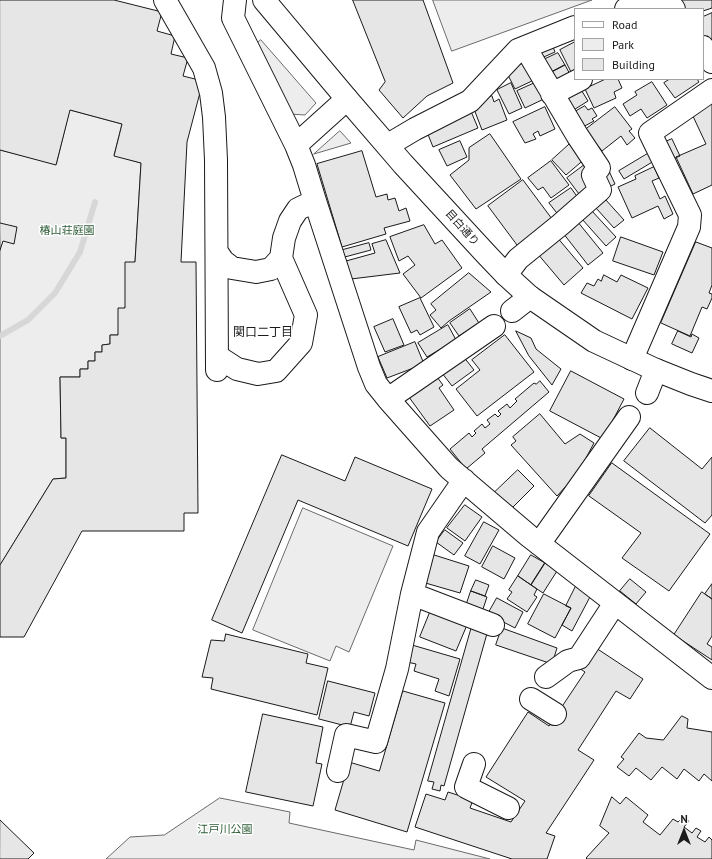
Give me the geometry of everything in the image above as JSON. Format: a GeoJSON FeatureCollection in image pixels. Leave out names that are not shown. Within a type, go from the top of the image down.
{"type":"FeatureCollection","features":[{"type":"Feature","properties":{"kind":"street"},"geometry":{"type":"LineString","coordinates":[[235,0],[233,18],[296,145],[304,165],[314,201],[376,384],[449,468],[539,544],[712,678]]}},
{"type":"Feature","properties":{"kind":"street","name":"目白通り"},"geometry":{"type":"LineString","coordinates":[[264,0],[347,99],[409,169],[506,275],[530,297],[594,340],[656,370],[712,391]]}},
{"type":"Feature","properties":{"kind":"street"},"geometry":{"type":"LineString","coordinates":[[629,8],[655,0],[672,8]]}},
{"type":"Feature","properties":{"kind":"street"},"geometry":{"type":"LineString","coordinates":[[164,2],[204,68],[211,93],[214,117],[216,160],[217,363],[258,374],[276,371],[302,343],[306,315],[281,258],[284,238],[290,221],[298,209],[314,201]]}},
{"type":"Feature","properties":{"kind":"street"},"geometry":{"type":"LineString","coordinates":[[388,145],[415,129],[470,101],[518,50],[574,27]]}},
{"type":"Feature","properties":{"kind":"street"},"geometry":{"type":"LineString","coordinates":[[506,275],[518,259],[560,226],[600,190],[592,175],[598,168],[525,47]]}},
{"type":"Feature","properties":{"kind":"street"},"geometry":{"type":"LineString","coordinates":[[704,49],[712,62]]}},
{"type":"Feature","properties":{"kind":"street"},"geometry":{"type":"LineString","coordinates":[[552,94],[579,80]]}},
{"type":"Feature","properties":{"kind":"street"},"geometry":{"type":"LineString","coordinates":[[632,359],[689,227],[690,215],[650,133],[712,90]]}},
{"type":"Feature","properties":{"kind":"street"},"geometry":{"type":"LineString","coordinates":[[296,145],[347,99]]}},
{"type":"Feature","properties":{"kind":"street"},"geometry":{"type":"LineString","coordinates":[[217,252],[223,261],[232,268],[256,272],[271,269],[281,258]]}},
{"type":"Feature","properties":{"kind":"street"},"geometry":{"type":"LineString","coordinates":[[512,311],[530,297]]}},
{"type":"Feature","properties":{"kind":"street"},"geometry":{"type":"LineString","coordinates":[[388,399],[494,326]]}},
{"type":"Feature","properties":{"kind":"street"},"geometry":{"type":"LineString","coordinates":[[647,393],[656,370]]}},
{"type":"Feature","properties":{"kind":"street"},"geometry":{"type":"LineString","coordinates":[[539,544],[629,418]]}},
{"type":"Feature","properties":{"kind":"street"},"geometry":{"type":"LineString","coordinates":[[338,771],[346,735],[376,742],[397,669],[412,594],[428,532],[464,480]]}},
{"type":"Feature","properties":{"kind":"street"},"geometry":{"type":"LineString","coordinates":[[412,594],[493,625]]}},
{"type":"Feature","properties":{"kind":"street"},"geometry":{"type":"LineString","coordinates":[[546,677],[568,661],[579,658],[616,603]]}},
{"type":"Feature","properties":{"kind":"street"},"geometry":{"type":"LineString","coordinates":[[531,699],[555,714]]}},
{"type":"Feature","properties":{"kind":"street"},"geometry":{"type":"LineString","coordinates":[[474,764],[466,787],[508,808]]}},
{"type":"Feature","properties":{"kind":"green space"},"geometry":{"type":"Polygon","coordinates":[[[433,0],[592,0],[452,51],[433,0]]]}},
{"type":"Feature","properties":{"kind":"green space"},"geometry":{"type":"Polygon","coordinates":[[[261,40],[316,103],[305,115],[289,114],[254,46],[261,40]]]}},
{"type":"Feature","properties":{"kind":"green space","name":"椿山荘庭園"},"geometry":{"type":"Polygon","coordinates":[[[70,110],[122,124],[114,155],[141,163],[135,262],[118,335],[110,335],[110,344],[102,345],[102,352],[95,352],[95,361],[88,361],[88,369],[80,369],[80,377],[60,377],[61,438],[66,438],[66,478],[53,479],[0,565],[0,150],[56,164],[70,110]]]}},
{"type":"Feature","properties":{"kind":"green space"},"geometry":{"type":"Polygon","coordinates":[[[340,131],[351,143],[314,154],[340,131]]]}},
{"type":"Feature","properties":{"kind":"green space"},"geometry":{"type":"Polygon","coordinates":[[[303,508],[393,546],[349,652],[336,646],[330,661],[253,630],[303,508]]]}},
{"type":"Feature","properties":{"kind":"green space","name":"江戸川公園"},"geometry":{"type":"Polygon","coordinates":[[[220,798],[290,812],[289,823],[414,850],[416,840],[490,859],[106,859],[130,837],[164,835],[220,798]]]}},
{"type":"Feature","properties":{"kind":"building"},"geometry":{"type":"Polygon","coordinates":[[[0,0],[114,0],[162,12],[157,31],[175,36],[171,54],[188,58],[183,76],[203,81],[187,142],[181,262],[196,262],[198,513],[184,513],[184,531],[82,531],[24,637],[0,637],[0,565],[53,479],[66,478],[66,438],[61,438],[60,377],[80,377],[80,369],[88,369],[88,361],[95,361],[95,352],[102,352],[102,345],[110,344],[110,335],[118,335],[118,308],[125,308],[125,262],[135,262],[141,163],[114,156],[122,124],[70,110],[56,165],[0,150],[0,0]]]}},
{"type":"Feature","properties":{"kind":"building"},"geometry":{"type":"Polygon","coordinates":[[[353,0],[423,0],[453,83],[427,96],[403,118],[379,90],[385,82],[353,0]]]}},
{"type":"Feature","properties":{"kind":"building"},"geometry":{"type":"Polygon","coordinates":[[[679,0],[712,0],[712,8],[704,11],[704,8],[683,8],[679,0]]]}},
{"type":"Feature","properties":{"kind":"building"},"geometry":{"type":"Polygon","coordinates":[[[712,13],[712,44],[708,36],[704,37],[704,17],[712,13]]]}},
{"type":"Feature","properties":{"kind":"building"},"geometry":{"type":"Polygon","coordinates":[[[550,39],[555,52],[537,60],[530,48],[550,39]]]}},
{"type":"Feature","properties":{"kind":"building"},"geometry":{"type":"Polygon","coordinates":[[[574,43],[574,73],[572,74],[560,50],[574,43]]]}},
{"type":"Feature","properties":{"kind":"building"},"geometry":{"type":"Polygon","coordinates":[[[558,53],[565,65],[546,75],[539,62],[558,53]]]}},
{"type":"Feature","properties":{"kind":"building"},"geometry":{"type":"Polygon","coordinates":[[[526,62],[534,80],[515,89],[506,71],[526,62]]]}},
{"type":"Feature","properties":{"kind":"building"},"geometry":{"type":"Polygon","coordinates":[[[565,65],[572,78],[553,88],[546,75],[565,65]]]}},
{"type":"Feature","properties":{"kind":"building"},"geometry":{"type":"Polygon","coordinates":[[[604,80],[618,80],[622,88],[614,92],[616,98],[594,108],[585,89],[604,80]]]}},
{"type":"Feature","properties":{"kind":"building"},"geometry":{"type":"Polygon","coordinates":[[[668,80],[698,80],[699,82],[675,98],[664,83],[668,80]]]}},
{"type":"Feature","properties":{"kind":"building"},"geometry":{"type":"Polygon","coordinates":[[[537,82],[546,98],[525,108],[517,91],[537,82]]]}},
{"type":"Feature","properties":{"kind":"building"},"geometry":{"type":"Polygon","coordinates":[[[652,82],[667,105],[647,118],[641,109],[630,116],[623,104],[637,95],[635,92],[652,82]]]}},
{"type":"Feature","properties":{"kind":"building"},"geometry":{"type":"Polygon","coordinates":[[[511,83],[522,108],[509,114],[497,90],[511,83]]]}},
{"type":"Feature","properties":{"kind":"building"},"geometry":{"type":"Polygon","coordinates":[[[580,88],[588,101],[572,111],[564,97],[580,88]]]}},
{"type":"Feature","properties":{"kind":"building"},"geometry":{"type":"Polygon","coordinates":[[[492,96],[494,102],[499,99],[507,120],[482,130],[474,109],[477,102],[492,96]]]}},
{"type":"Feature","properties":{"kind":"building"},"geometry":{"type":"Polygon","coordinates":[[[712,100],[712,185],[693,194],[676,157],[706,144],[691,112],[712,100]]]}},
{"type":"Feature","properties":{"kind":"building"},"geometry":{"type":"Polygon","coordinates":[[[585,106],[588,110],[592,108],[597,116],[592,119],[594,121],[581,128],[573,113],[585,106]]]}},
{"type":"Feature","properties":{"kind":"building"},"geometry":{"type":"Polygon","coordinates":[[[545,107],[555,129],[540,136],[538,131],[533,134],[536,139],[525,143],[513,122],[545,107]]]}},
{"type":"Feature","properties":{"kind":"building"},"geometry":{"type":"Polygon","coordinates":[[[615,107],[632,129],[629,131],[635,138],[627,145],[621,136],[602,151],[585,130],[615,107]]]}},
{"type":"Feature","properties":{"kind":"building"},"geometry":{"type":"Polygon","coordinates":[[[470,109],[478,128],[433,147],[425,127],[470,109]]]}},
{"type":"Feature","properties":{"kind":"building"},"geometry":{"type":"Polygon","coordinates":[[[490,134],[521,179],[476,209],[450,175],[469,160],[469,148],[490,134]]]}},
{"type":"Feature","properties":{"kind":"building"},"geometry":{"type":"Polygon","coordinates":[[[672,139],[680,156],[670,160],[663,143],[672,139]]]}},
{"type":"Feature","properties":{"kind":"building"},"geometry":{"type":"Polygon","coordinates":[[[460,141],[467,157],[447,166],[439,150],[460,141]]]}},
{"type":"Feature","properties":{"kind":"building"},"geometry":{"type":"Polygon","coordinates":[[[573,141],[587,157],[566,175],[552,160],[573,141]]]}},
{"type":"Feature","properties":{"kind":"building"},"geometry":{"type":"Polygon","coordinates":[[[362,151],[376,197],[387,194],[388,200],[395,198],[399,211],[406,208],[410,221],[384,228],[386,234],[342,247],[317,164],[362,151]]]}},
{"type":"Feature","properties":{"kind":"building"},"geometry":{"type":"Polygon","coordinates":[[[649,153],[654,161],[624,179],[619,171],[649,153]]]}},
{"type":"Feature","properties":{"kind":"building"},"geometry":{"type":"Polygon","coordinates":[[[551,161],[569,185],[551,198],[543,187],[538,190],[528,178],[551,161]]]}},
{"type":"Feature","properties":{"kind":"building"},"geometry":{"type":"Polygon","coordinates":[[[587,163],[592,191],[582,198],[567,178],[587,163]]]}},
{"type":"Feature","properties":{"kind":"building"},"geometry":{"type":"Polygon","coordinates":[[[654,167],[659,178],[652,181],[660,199],[665,196],[673,214],[664,219],[658,206],[632,218],[618,187],[636,179],[635,176],[654,167]]]}},
{"type":"Feature","properties":{"kind":"building"},"geometry":{"type":"Polygon","coordinates":[[[609,171],[615,184],[607,188],[601,175],[609,171]]]}},
{"type":"Feature","properties":{"kind":"building"},"geometry":{"type":"Polygon","coordinates":[[[523,180],[555,223],[520,249],[488,206],[523,180]]]}},
{"type":"Feature","properties":{"kind":"building"},"geometry":{"type":"Polygon","coordinates":[[[571,188],[581,202],[560,217],[549,203],[571,188]]]}},
{"type":"Feature","properties":{"kind":"building"},"geometry":{"type":"Polygon","coordinates":[[[605,199],[624,220],[614,228],[596,208],[605,199]]]}},
{"type":"Feature","properties":{"kind":"building"},"geometry":{"type":"Polygon","coordinates":[[[591,210],[616,237],[606,246],[582,219],[591,210]]]}},
{"type":"Feature","properties":{"kind":"building"},"geometry":{"type":"Polygon","coordinates":[[[577,221],[603,253],[588,265],[563,233],[577,221]]]}},
{"type":"Feature","properties":{"kind":"building"},"geometry":{"type":"Polygon","coordinates":[[[0,223],[17,227],[14,244],[3,241],[0,250],[0,223]]]}},
{"type":"Feature","properties":{"kind":"building"},"geometry":{"type":"Polygon","coordinates":[[[424,225],[435,244],[442,240],[462,268],[421,298],[403,274],[415,265],[408,256],[399,261],[390,237],[424,225]]]}},
{"type":"Feature","properties":{"kind":"building"},"geometry":{"type":"Polygon","coordinates":[[[556,236],[583,268],[564,285],[537,253],[556,236]]]}},
{"type":"Feature","properties":{"kind":"building"},"geometry":{"type":"Polygon","coordinates":[[[621,237],[663,252],[654,275],[613,261],[621,237]]]}},
{"type":"Feature","properties":{"kind":"building"},"geometry":{"type":"Polygon","coordinates":[[[386,240],[400,273],[351,279],[346,261],[375,253],[372,244],[386,240]]]}},
{"type":"Feature","properties":{"kind":"building"},"geometry":{"type":"Polygon","coordinates":[[[696,242],[712,248],[712,285],[709,293],[712,294],[712,298],[707,309],[702,307],[690,336],[661,323],[696,242]]]}},
{"type":"Feature","properties":{"kind":"building"},"geometry":{"type":"Polygon","coordinates":[[[369,243],[371,250],[341,258],[339,251],[369,243]]]}},
{"type":"Feature","properties":{"kind":"building"},"geometry":{"type":"Polygon","coordinates":[[[469,273],[491,292],[441,328],[430,315],[436,310],[431,304],[469,273]]]}},
{"type":"Feature","properties":{"kind":"building"},"geometry":{"type":"Polygon","coordinates":[[[604,275],[617,282],[621,275],[648,288],[632,319],[581,293],[587,283],[594,286],[598,279],[601,281],[604,275]]]}},
{"type":"Feature","properties":{"kind":"building"},"geometry":{"type":"Polygon","coordinates":[[[420,298],[434,327],[420,335],[417,330],[411,333],[399,307],[420,298]]]}},
{"type":"Feature","properties":{"kind":"building"},"geometry":{"type":"Polygon","coordinates":[[[470,309],[479,323],[459,336],[450,323],[470,309]]]}},
{"type":"Feature","properties":{"kind":"building"},"geometry":{"type":"Polygon","coordinates":[[[393,319],[404,345],[385,352],[374,327],[393,319]]]}},
{"type":"Feature","properties":{"kind":"building"},"geometry":{"type":"Polygon","coordinates":[[[448,325],[456,340],[427,357],[418,343],[448,325]]]}},
{"type":"Feature","properties":{"kind":"building"},"geometry":{"type":"Polygon","coordinates":[[[516,331],[531,338],[536,349],[561,369],[552,385],[529,356],[516,331]]]}},
{"type":"Feature","properties":{"kind":"building"},"geometry":{"type":"Polygon","coordinates":[[[678,331],[691,337],[692,334],[699,338],[692,353],[672,344],[678,331]]]}},
{"type":"Feature","properties":{"kind":"building"},"geometry":{"type":"Polygon","coordinates":[[[505,335],[534,372],[477,416],[456,389],[480,370],[472,360],[505,335]]]}},
{"type":"Feature","properties":{"kind":"building"},"geometry":{"type":"Polygon","coordinates":[[[415,342],[424,364],[387,378],[378,357],[415,342]]]}},
{"type":"Feature","properties":{"kind":"building"},"geometry":{"type":"Polygon","coordinates":[[[463,356],[474,370],[452,386],[442,373],[463,356]]]}},
{"type":"Feature","properties":{"kind":"building"},"geometry":{"type":"Polygon","coordinates":[[[571,371],[624,399],[603,439],[550,411],[571,371]]]}},
{"type":"Feature","properties":{"kind":"building"},"geometry":{"type":"Polygon","coordinates":[[[434,373],[443,385],[439,388],[454,410],[430,426],[406,393],[434,373]]]}},
{"type":"Feature","properties":{"kind":"building"},"geometry":{"type":"Polygon","coordinates":[[[540,381],[549,392],[482,449],[485,453],[466,469],[450,449],[469,433],[472,437],[476,433],[474,431],[482,424],[485,428],[490,424],[487,420],[495,414],[498,417],[501,414],[498,411],[507,404],[510,408],[517,401],[515,399],[534,383],[536,384],[540,381]]]}},
{"type":"Feature","properties":{"kind":"building"},"geometry":{"type":"Polygon","coordinates":[[[540,414],[565,444],[580,434],[594,443],[578,473],[557,496],[511,445],[516,441],[513,437],[540,414]]]}},
{"type":"Feature","properties":{"kind":"building"},"geometry":{"type":"Polygon","coordinates":[[[650,428],[702,469],[712,457],[712,515],[705,523],[624,461],[650,428]]]}},
{"type":"Feature","properties":{"kind":"building"},"geometry":{"type":"Polygon","coordinates":[[[282,455],[345,481],[355,457],[432,489],[408,546],[298,500],[242,633],[212,620],[282,455]]]}},
{"type":"Feature","properties":{"kind":"building"},"geometry":{"type":"Polygon","coordinates":[[[612,463],[710,534],[669,591],[622,558],[641,533],[589,496],[612,463]]]}},
{"type":"Feature","properties":{"kind":"building"},"geometry":{"type":"Polygon","coordinates":[[[518,470],[534,486],[511,509],[495,492],[518,470]]]}},
{"type":"Feature","properties":{"kind":"building"},"geometry":{"type":"Polygon","coordinates":[[[465,505],[482,517],[465,541],[447,528],[465,505]]]}},
{"type":"Feature","properties":{"kind":"building"},"geometry":{"type":"Polygon","coordinates":[[[484,522],[499,530],[480,564],[465,556],[484,522]]]}},
{"type":"Feature","properties":{"kind":"building"},"geometry":{"type":"Polygon","coordinates":[[[445,530],[463,543],[454,555],[436,542],[445,530]]]}},
{"type":"Feature","properties":{"kind":"building"},"geometry":{"type":"Polygon","coordinates":[[[493,546],[515,558],[504,579],[482,567],[493,546]]]}},
{"type":"Feature","properties":{"kind":"building"},"geometry":{"type":"Polygon","coordinates":[[[431,554],[469,566],[460,593],[422,582],[431,554]]]}},
{"type":"Feature","properties":{"kind":"building"},"geometry":{"type":"Polygon","coordinates":[[[531,555],[545,563],[531,585],[518,576],[531,555]]]}},
{"type":"Feature","properties":{"kind":"building"},"geometry":{"type":"Polygon","coordinates":[[[545,563],[557,571],[543,593],[531,585],[545,563]]]}},
{"type":"Feature","properties":{"kind":"building"},"geometry":{"type":"Polygon","coordinates":[[[518,576],[537,589],[534,595],[537,597],[527,612],[507,599],[512,592],[509,590],[518,576]]]}},
{"type":"Feature","properties":{"kind":"building"},"geometry":{"type":"Polygon","coordinates":[[[630,579],[646,592],[636,604],[620,591],[630,579]]]}},
{"type":"Feature","properties":{"kind":"building"},"geometry":{"type":"Polygon","coordinates":[[[476,580],[489,585],[485,596],[471,591],[476,580]]]}},
{"type":"Feature","properties":{"kind":"building"},"geometry":{"type":"Polygon","coordinates":[[[712,584],[712,599],[705,594],[712,584]]]}},
{"type":"Feature","properties":{"kind":"building"},"geometry":{"type":"Polygon","coordinates":[[[576,586],[591,595],[572,631],[562,625],[571,608],[566,606],[576,586]]]}},
{"type":"Feature","properties":{"kind":"building"},"geometry":{"type":"Polygon","coordinates":[[[471,591],[487,597],[482,612],[466,606],[471,591]]]}},
{"type":"Feature","properties":{"kind":"building"},"geometry":{"type":"Polygon","coordinates":[[[702,592],[712,599],[712,636],[707,644],[712,647],[712,660],[674,635],[702,592]]]}},
{"type":"Feature","properties":{"kind":"building"},"geometry":{"type":"Polygon","coordinates":[[[544,594],[571,608],[555,638],[528,624],[544,594]]]}},
{"type":"Feature","properties":{"kind":"building"},"geometry":{"type":"Polygon","coordinates":[[[497,598],[523,612],[515,628],[488,614],[497,598]]]}},
{"type":"Feature","properties":{"kind":"building"},"geometry":{"type":"Polygon","coordinates":[[[431,610],[467,625],[456,651],[420,637],[431,610]]]}},
{"type":"Feature","properties":{"kind":"building"},"geometry":{"type":"Polygon","coordinates":[[[472,626],[488,630],[444,786],[441,785],[440,791],[432,789],[434,782],[428,781],[472,626]]]}},
{"type":"Feature","properties":{"kind":"building"},"geometry":{"type":"Polygon","coordinates":[[[502,628],[557,648],[552,664],[496,645],[502,628]]]}},
{"type":"Feature","properties":{"kind":"building"},"geometry":{"type":"Polygon","coordinates":[[[226,634],[308,654],[306,663],[328,668],[317,715],[211,689],[213,678],[202,677],[211,640],[224,641],[226,634]]]}},
{"type":"Feature","properties":{"kind":"building"},"geometry":{"type":"Polygon","coordinates":[[[412,645],[460,659],[449,696],[435,691],[439,679],[414,671],[416,664],[407,662],[412,645]]]}},
{"type":"Feature","properties":{"kind":"building"},"geometry":{"type":"Polygon","coordinates":[[[593,646],[643,679],[630,699],[616,691],[578,750],[594,760],[546,833],[555,836],[547,859],[512,859],[415,827],[426,794],[445,800],[448,792],[473,800],[470,808],[511,822],[525,801],[486,777],[528,712],[549,726],[585,672],[579,668],[593,646]]]}},
{"type":"Feature","properties":{"kind":"building"},"geometry":{"type":"Polygon","coordinates":[[[328,681],[375,693],[369,716],[354,712],[350,727],[319,719],[328,681]]]}},
{"type":"Feature","properties":{"kind":"building"},"geometry":{"type":"Polygon","coordinates":[[[403,691],[445,703],[407,832],[335,810],[349,762],[379,771],[403,691]]]}},
{"type":"Feature","properties":{"kind":"building"},"geometry":{"type":"Polygon","coordinates":[[[263,714],[323,727],[316,763],[322,764],[313,806],[246,792],[263,714]]]}},
{"type":"Feature","properties":{"kind":"building"},"geometry":{"type":"Polygon","coordinates":[[[682,716],[688,719],[687,728],[712,732],[712,781],[704,774],[699,781],[684,769],[677,779],[662,767],[651,780],[636,768],[629,776],[617,767],[624,759],[621,757],[639,733],[646,738],[663,740],[682,716]]]}},
{"type":"Feature","properties":{"kind":"building"},"geometry":{"type":"Polygon","coordinates":[[[612,797],[620,804],[626,797],[648,815],[643,822],[660,835],[673,819],[678,822],[683,817],[689,821],[684,827],[692,833],[696,828],[701,831],[697,837],[705,842],[709,837],[712,840],[712,859],[587,859],[586,858],[609,833],[600,826],[612,797]]]}},
{"type":"Feature","properties":{"kind":"building"},"geometry":{"type":"Polygon","coordinates":[[[0,820],[34,853],[28,859],[0,859],[0,820]]]}},
{"type":"Feature","properties":{"kind":"waterway"},"geometry":{"type":"LineString","coordinates":[[0,336],[28,320],[55,293],[80,252],[95,202]]}},
{"type":"Feature","properties":{"kind":"district","name":"関口二丁目"},"geometry":{"type":"Point","coordinates":[263,333]}}]}
